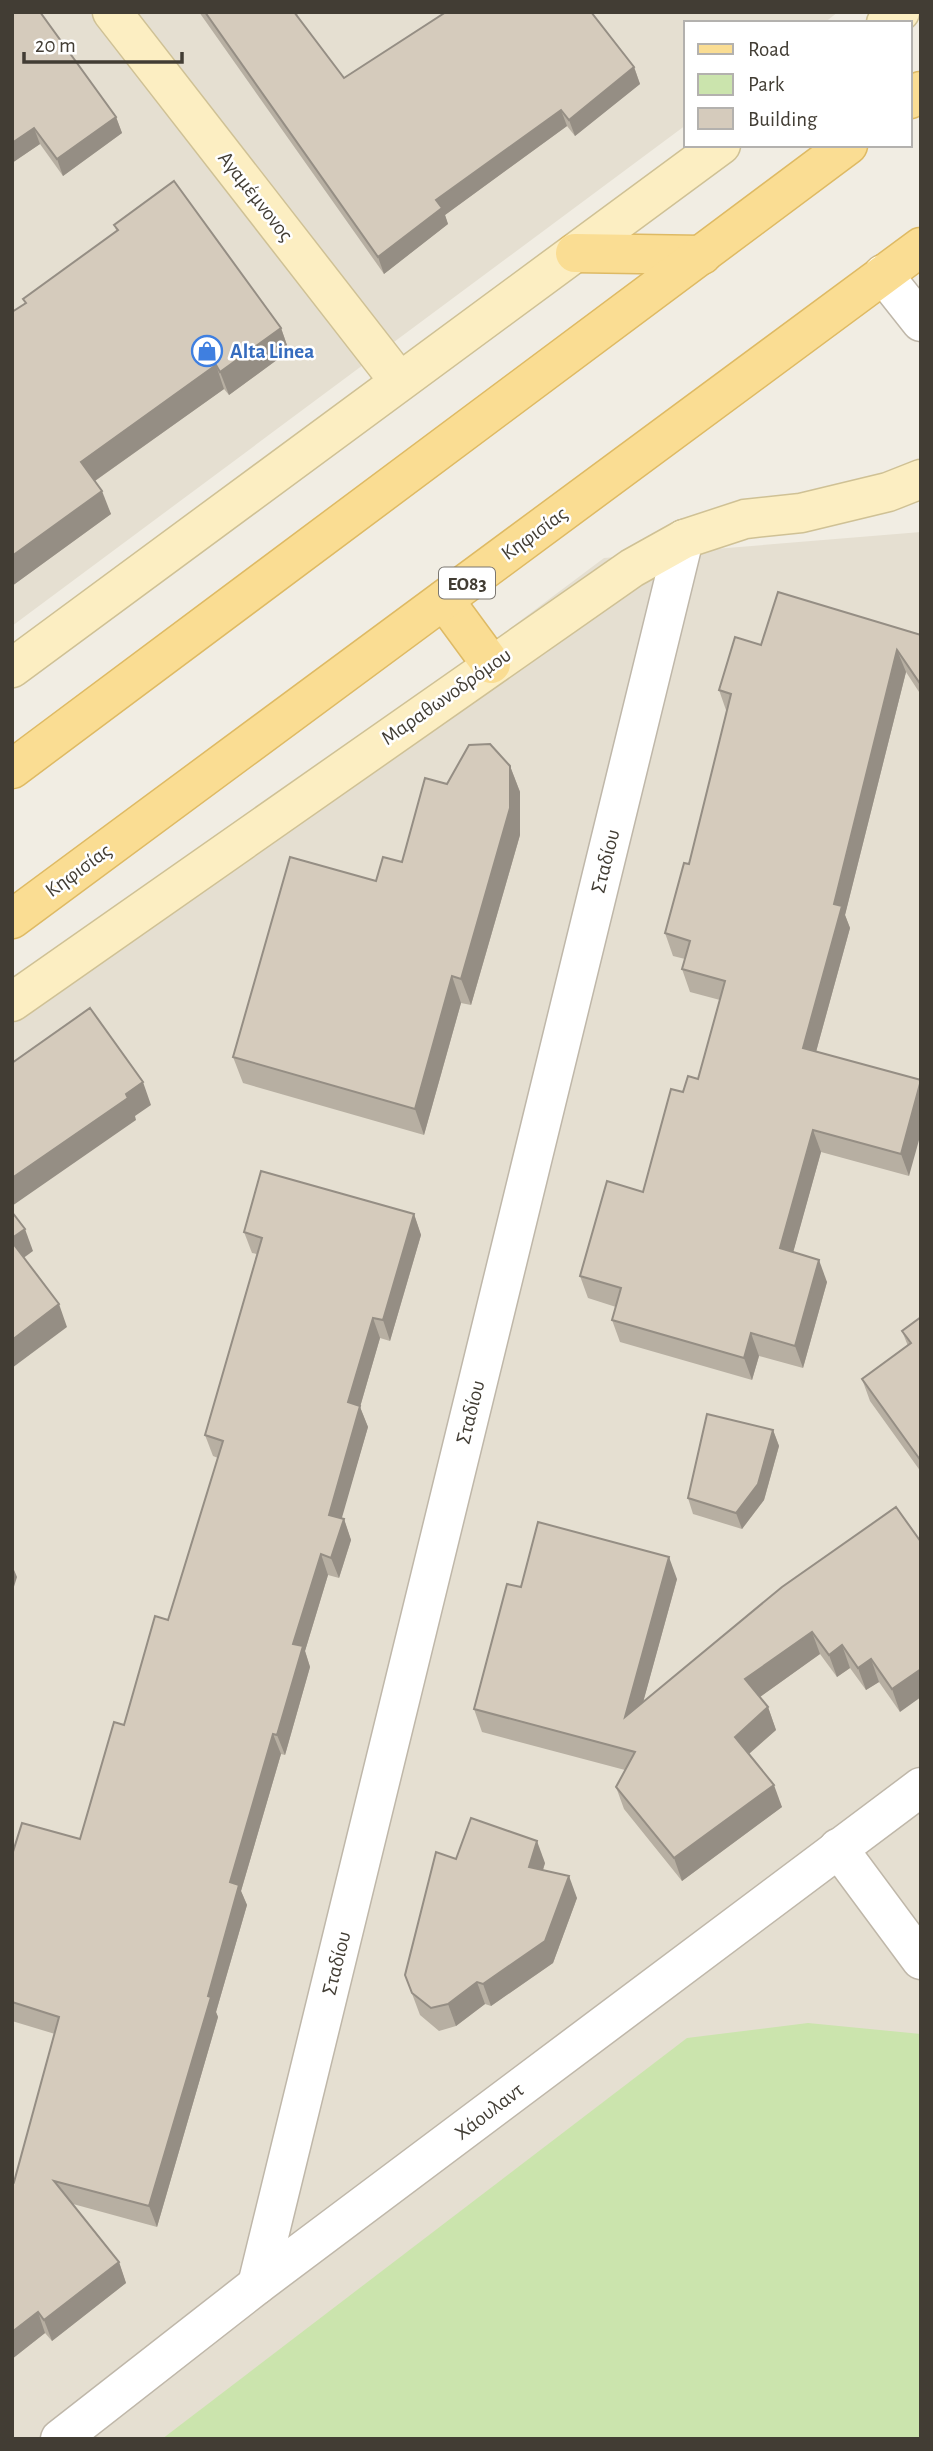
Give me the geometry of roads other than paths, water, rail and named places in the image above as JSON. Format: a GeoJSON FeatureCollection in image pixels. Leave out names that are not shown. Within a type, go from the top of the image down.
{"type":"FeatureCollection","features":[{"type":"Feature","properties":{"kind":"main road"},"geometry":{"type":"LineString","coordinates":[[12,769],[845,147]]}},
{"type":"Feature","properties":{"kind":"main road","name":"Κηφισίας"},"geometry":{"type":"LineString","coordinates":[[12,919],[921,247]]}},
{"type":"Feature","properties":{"kind":"main road"},"geometry":{"type":"LineString","coordinates":[[575,253],[702,255]]}},
{"type":"Feature","properties":{"kind":"main road"},"geometry":{"type":"LineString","coordinates":[[444,600],[491,664]]}},
{"type":"Feature","properties":{"kind":"street","name":"Αγαμέμνονος"},"geometry":{"type":"LineString","coordinates":[[113,12],[399,381]]}},
{"type":"Feature","properties":{"kind":"street"},"geometry":{"type":"LineString","coordinates":[[12,668],[718,147]]}},
{"type":"Feature","properties":{"kind":"street"},"geometry":{"type":"LineString","coordinates":[[883,274],[921,322]]}},
{"type":"Feature","properties":{"kind":"street","name":"Μαραθωνοδρόμου"},"geometry":{"type":"LineString","coordinates":[[12,1002],[491,664],[632,568],[684,539],[745,519],[814,510],[888,492],[921,479]]}},
{"type":"Feature","properties":{"kind":"street","name":"Σταδίου"},"geometry":{"type":"LineString","coordinates":[[257,2285],[684,539]]}},
{"type":"Feature","properties":{"kind":"street","name":"Χάουλαντ"},"geometry":{"type":"LineString","coordinates":[[60,2439],[257,2285],[921,1787]]}},
{"type":"Feature","properties":{"kind":"street"},"geometry":{"type":"LineString","coordinates":[[838,1849],[921,1960]]}},
{"type":"Feature","properties":{"kind":"place","name":"Alta Linea"},"geometry":{"type":"Point","coordinates":[207,351]}}]}
